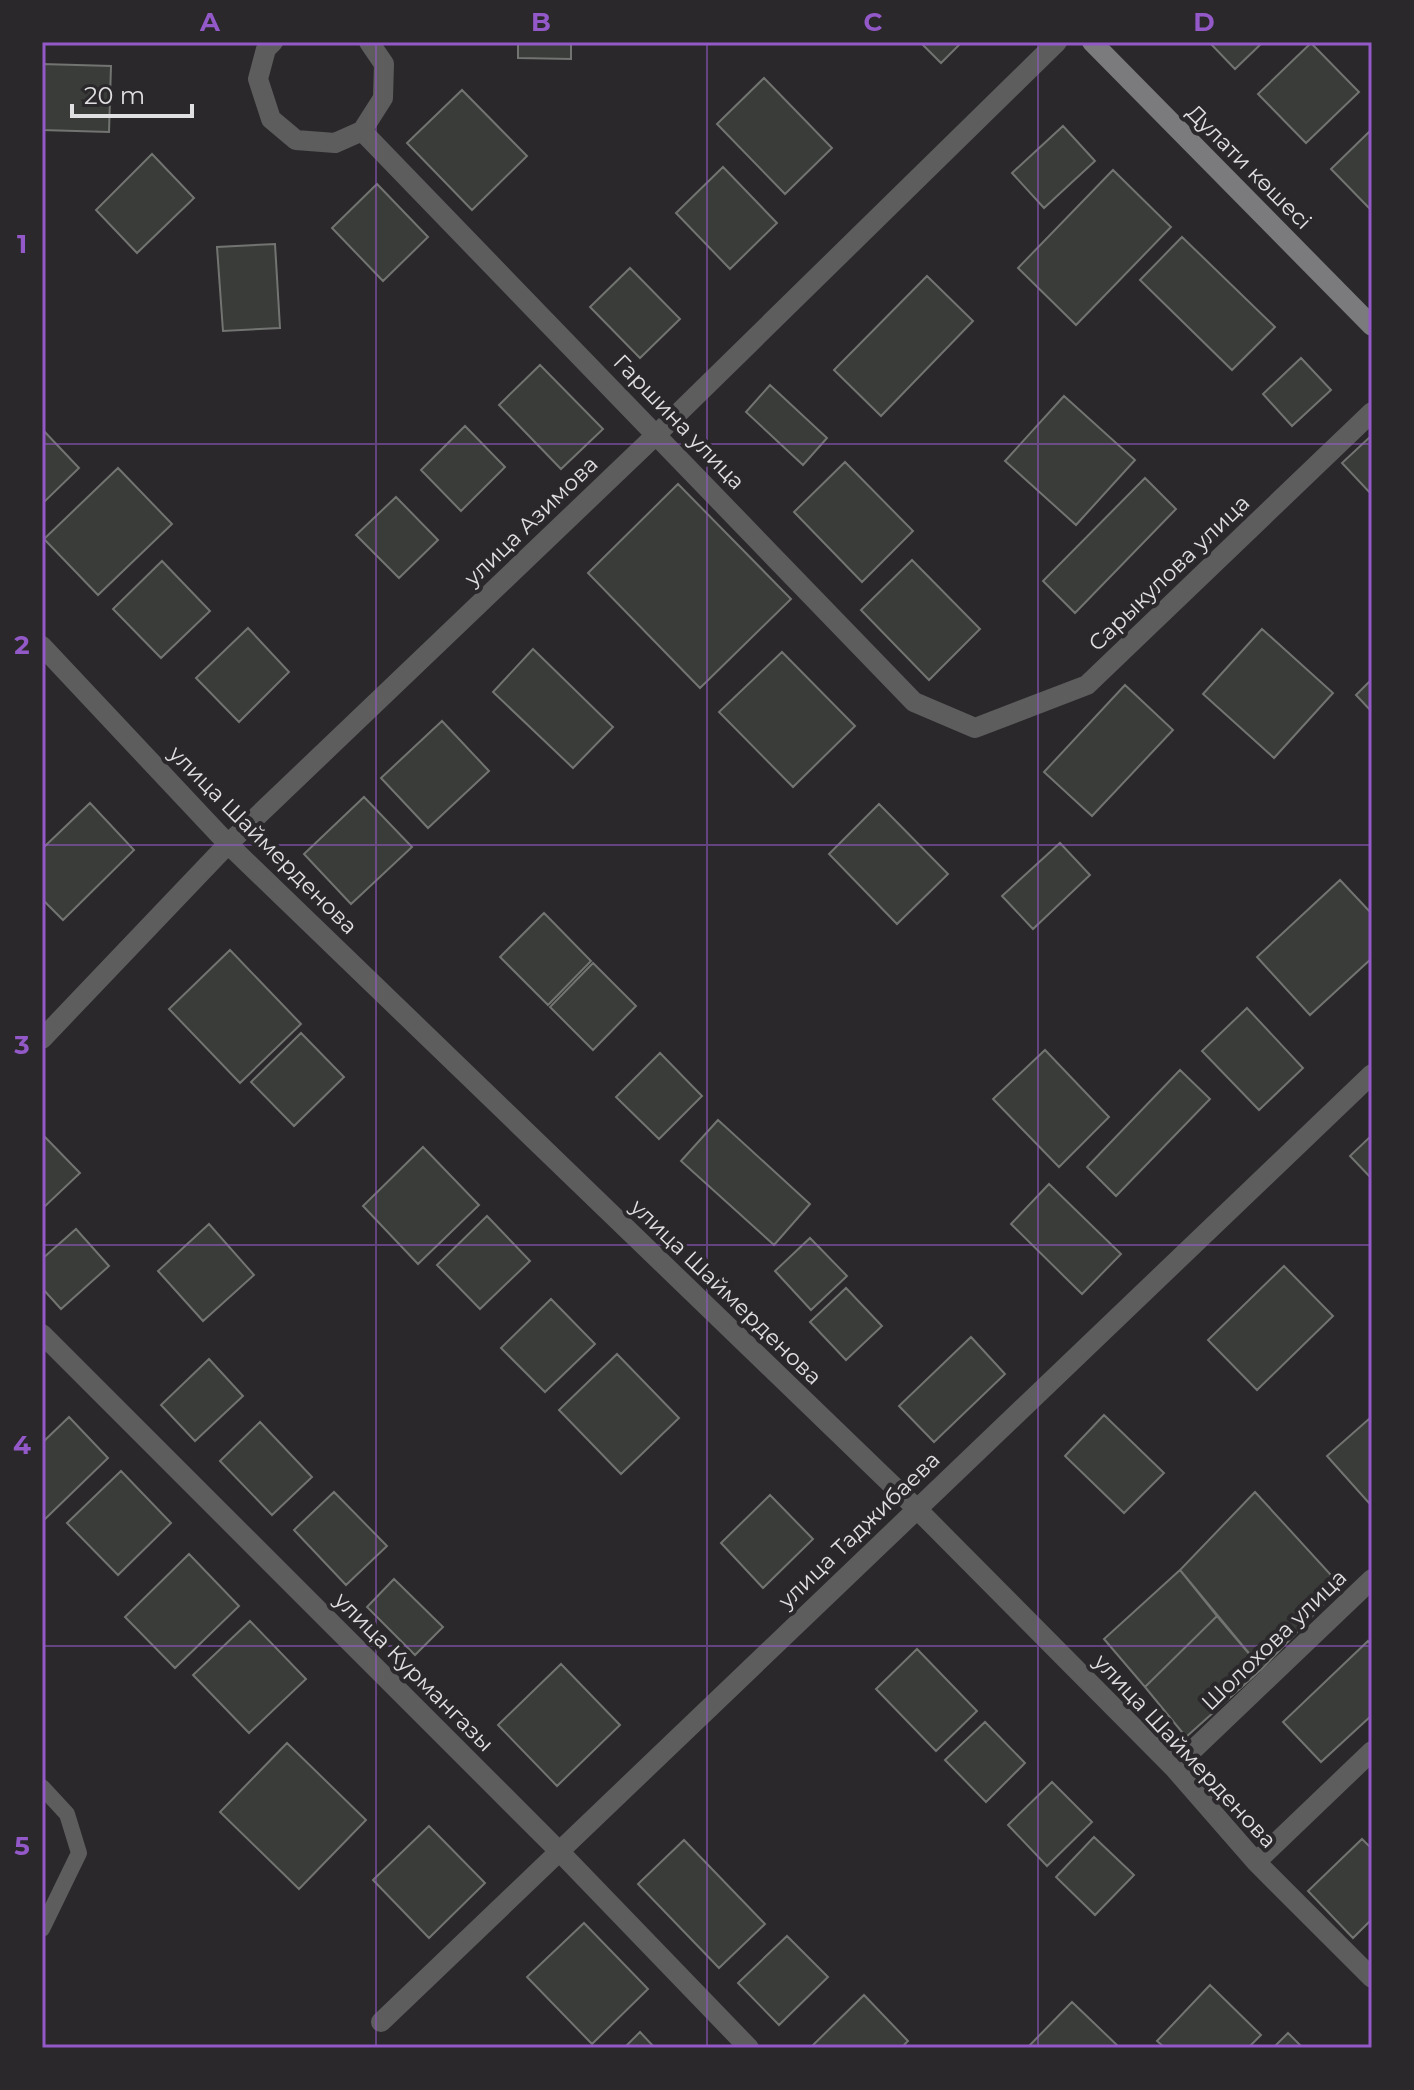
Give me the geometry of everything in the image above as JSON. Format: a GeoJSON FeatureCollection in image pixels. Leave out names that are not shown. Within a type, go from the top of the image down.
{"type":"FeatureCollection","features":[{"type":"Feature","properties":{"kind":"main road","name":"Дулати көшесі"},"geometry":{"type":"LineString","coordinates":[[1092,42],[1372,326]]}},
{"type":"Feature","properties":{"kind":"street"},"geometry":{"type":"LineString","coordinates":[[273,42],[266,49],[258,79],[271,119],[296,140],[335,143],[362,131],[383,98],[384,64],[369,42]]}},
{"type":"Feature","properties":{"kind":"street","name":"улица Азимова"},"geometry":{"type":"LineString","coordinates":[[42,1039],[228,844],[658,433],[1057,42]]}},
{"type":"Feature","properties":{"kind":"street","name":"Гаршина улица"},"geometry":{"type":"LineString","coordinates":[[362,131],[658,433],[914,702],[975,728]]}},
{"type":"Feature","properties":{"kind":"street","name":"Сарыкулова улица"},"geometry":{"type":"LineString","coordinates":[[975,728],[1087,685],[1372,412]]}},
{"type":"Feature","properties":{"kind":"street","name":"улица Шаймерденова"},"geometry":{"type":"LineString","coordinates":[[42,646],[228,844],[916,1508],[1174,1768],[1256,1862],[1372,1978]]}},
{"type":"Feature","properties":{"kind":"street","name":"улица Таджибаева"},"geometry":{"type":"LineString","coordinates":[[381,2022],[1372,1074]]}},
{"type":"Feature","properties":{"kind":"street","name":"улица Курмангазы"},"geometry":{"type":"LineString","coordinates":[[42,1334],[558,1850],[749,2048]]}},
{"type":"Feature","properties":{"kind":"street","name":"Шолохова улица"},"geometry":{"type":"LineString","coordinates":[[1174,1768],[1372,1579]]}},
{"type":"Feature","properties":{"kind":"street"},"geometry":{"type":"LineString","coordinates":[[1256,1862],[1372,1751]]}},
{"type":"Feature","properties":{"kind":"lane"},"geometry":{"type":"LineString","coordinates":[[42,1787],[67,1814],[79,1853],[42,1929]]}},
{"type":"Feature","properties":{"kind":"building"},"geometry":{"type":"Polygon","coordinates":[[[518,42],[571,42],[571,59],[518,58],[518,42]]]}},
{"type":"Feature","properties":{"kind":"building"},"geometry":{"type":"Polygon","coordinates":[[[920,42],[962,42],[941,63],[920,42]]]}},
{"type":"Feature","properties":{"kind":"building"},"geometry":{"type":"Polygon","coordinates":[[[1209,42],[1263,42],[1235,69],[1209,42]]]}},
{"type":"Feature","properties":{"kind":"building"},"geometry":{"type":"Polygon","coordinates":[[[1311,43],[1359,92],[1306,143],[1258,94],[1311,43]]]}},
{"type":"Feature","properties":{"kind":"building"},"geometry":{"type":"Polygon","coordinates":[[[42,64],[111,66],[109,132],[42,130],[42,64]]]}},
{"type":"Feature","properties":{"kind":"building"},"geometry":{"type":"Polygon","coordinates":[[[764,78],[832,148],[785,194],[717,124],[764,78]]]}},
{"type":"Feature","properties":{"kind":"building"},"geometry":{"type":"Polygon","coordinates":[[[462,90],[527,156],[472,210],[407,143],[462,90]]]}},
{"type":"Feature","properties":{"kind":"building"},"geometry":{"type":"Polygon","coordinates":[[[1063,126],[1095,161],[1044,208],[1012,173],[1063,126]]]}},
{"type":"Feature","properties":{"kind":"building"},"geometry":{"type":"Polygon","coordinates":[[[1369,132],[1372,135],[1372,211],[1331,169],[1369,132]]]}},
{"type":"Feature","properties":{"kind":"building"},"geometry":{"type":"Polygon","coordinates":[[[152,154],[194,198],[137,253],[96,210],[152,154]]]}},
{"type":"Feature","properties":{"kind":"building"},"geometry":{"type":"Polygon","coordinates":[[[723,167],[777,223],[730,269],[676,213],[723,167]]]}},
{"type":"Feature","properties":{"kind":"building"},"geometry":{"type":"Polygon","coordinates":[[[1113,170],[1171,227],[1076,325],[1018,268],[1113,170]]]}},
{"type":"Feature","properties":{"kind":"building"},"geometry":{"type":"Polygon","coordinates":[[[377,184],[428,237],[383,281],[332,228],[377,184]]]}},
{"type":"Feature","properties":{"kind":"building"},"geometry":{"type":"Polygon","coordinates":[[[1182,237],[1275,327],[1232,370],[1140,280],[1182,237]]]}},
{"type":"Feature","properties":{"kind":"building"},"geometry":{"type":"Polygon","coordinates":[[[275,244],[280,328],[223,331],[217,247],[275,244]]]}},
{"type":"Feature","properties":{"kind":"building"},"geometry":{"type":"Polygon","coordinates":[[[630,268],[680,319],[640,358],[590,307],[630,268]]]}},
{"type":"Feature","properties":{"kind":"building"},"geometry":{"type":"Polygon","coordinates":[[[927,276],[973,321],[881,416],[834,370],[927,276]]]}},
{"type":"Feature","properties":{"kind":"building"},"geometry":{"type":"Polygon","coordinates":[[[1301,358],[1331,390],[1292,426],[1263,394],[1301,358]]]}},
{"type":"Feature","properties":{"kind":"building"},"geometry":{"type":"Polygon","coordinates":[[[540,365],[603,429],[561,469],[499,405],[540,365]]]}},
{"type":"Feature","properties":{"kind":"building"},"geometry":{"type":"Polygon","coordinates":[[[770,385],[827,438],[803,465],[746,412],[770,385]]]}},
{"type":"Feature","properties":{"kind":"building"},"geometry":{"type":"Polygon","coordinates":[[[1064,396],[1135,460],[1076,525],[1005,461],[1064,396]]]}},
{"type":"Feature","properties":{"kind":"building"},"geometry":{"type":"Polygon","coordinates":[[[465,426],[505,467],[461,511],[421,470],[465,426]]]}},
{"type":"Feature","properties":{"kind":"building"},"geometry":{"type":"Polygon","coordinates":[[[42,429],[79,468],[42,504],[42,429]]]}},
{"type":"Feature","properties":{"kind":"building"},"geometry":{"type":"Polygon","coordinates":[[[1372,435],[1372,495],[1342,463],[1372,435]]]}},
{"type":"Feature","properties":{"kind":"building"},"geometry":{"type":"Polygon","coordinates":[[[845,462],[913,531],[862,582],[794,512],[845,462]]]}},
{"type":"Feature","properties":{"kind":"building"},"geometry":{"type":"Polygon","coordinates":[[[118,468],[172,524],[98,595],[44,539],[118,468]]]}},
{"type":"Feature","properties":{"kind":"building"},"geometry":{"type":"Polygon","coordinates":[[[1145,478],[1176,509],[1075,613],[1043,581],[1145,478]]]}},
{"type":"Feature","properties":{"kind":"building"},"geometry":{"type":"Polygon","coordinates":[[[678,484],[791,599],[700,688],[588,573],[678,484]]]}},
{"type":"Feature","properties":{"kind":"building"},"geometry":{"type":"Polygon","coordinates":[[[396,497],[438,540],[399,578],[356,535],[396,497]]]}},
{"type":"Feature","properties":{"kind":"building"},"geometry":{"type":"Polygon","coordinates":[[[912,560],[980,629],[929,680],[861,610],[912,560]]]}},
{"type":"Feature","properties":{"kind":"building"},"geometry":{"type":"Polygon","coordinates":[[[162,561],[210,611],[161,658],[113,609],[162,561]]]}},
{"type":"Feature","properties":{"kind":"building"},"geometry":{"type":"Polygon","coordinates":[[[248,628],[289,672],[239,722],[196,678],[248,628]]]}},
{"type":"Feature","properties":{"kind":"building"},"geometry":{"type":"Polygon","coordinates":[[[1262,629],[1333,693],[1274,758],[1203,694],[1262,629]]]}},
{"type":"Feature","properties":{"kind":"building"},"geometry":{"type":"Polygon","coordinates":[[[533,649],[613,727],[573,768],[493,692],[533,649]]]}},
{"type":"Feature","properties":{"kind":"building"},"geometry":{"type":"Polygon","coordinates":[[[782,652],[855,726],[793,787],[719,712],[782,652]]]}},
{"type":"Feature","properties":{"kind":"building"},"geometry":{"type":"Polygon","coordinates":[[[1372,679],[1372,712],[1356,695],[1372,679]]]}},
{"type":"Feature","properties":{"kind":"building"},"geometry":{"type":"Polygon","coordinates":[[[1125,685],[1173,730],[1092,816],[1044,772],[1125,685]]]}},
{"type":"Feature","properties":{"kind":"building"},"geometry":{"type":"Polygon","coordinates":[[[442,721],[489,771],[428,828],[381,778],[442,721]]]}},
{"type":"Feature","properties":{"kind":"building"},"geometry":{"type":"Polygon","coordinates":[[[364,797],[412,847],[351,904],[304,854],[364,797]]]}},
{"type":"Feature","properties":{"kind":"building"},"geometry":{"type":"Polygon","coordinates":[[[90,803],[134,850],[63,920],[42,899],[42,849],[90,803]]]}},
{"type":"Feature","properties":{"kind":"building"},"geometry":{"type":"Polygon","coordinates":[[[879,804],[948,874],[897,924],[829,854],[879,804]]]}},
{"type":"Feature","properties":{"kind":"building"},"geometry":{"type":"Polygon","coordinates":[[[1060,843],[1090,875],[1033,929],[1002,896],[1060,843]]]}},
{"type":"Feature","properties":{"kind":"building"},"geometry":{"type":"Polygon","coordinates":[[[1340,880],[1372,914],[1372,958],[1310,1015],[1257,957],[1340,880]]]}},
{"type":"Feature","properties":{"kind":"building"},"geometry":{"type":"Polygon","coordinates":[[[544,913],[591,961],[548,1005],[500,957],[544,913]]]}},
{"type":"Feature","properties":{"kind":"building"},"geometry":{"type":"Polygon","coordinates":[[[230,950],[301,1024],[240,1083],[169,1009],[230,950]]]}},
{"type":"Feature","properties":{"kind":"building"},"geometry":{"type":"Polygon","coordinates":[[[593,963],[636,1006],[593,1050],[550,1007],[593,963]]]}},
{"type":"Feature","properties":{"kind":"building"},"geometry":{"type":"Polygon","coordinates":[[[1247,1008],[1303,1068],[1259,1110],[1202,1051],[1247,1008]]]}},
{"type":"Feature","properties":{"kind":"building"},"geometry":{"type":"Polygon","coordinates":[[[301,1033],[344,1077],[294,1126],[251,1082],[301,1033]]]}},
{"type":"Feature","properties":{"kind":"building"},"geometry":{"type":"Polygon","coordinates":[[[1045,1050],[1109,1117],[1059,1167],[993,1099],[1045,1050]]]}},
{"type":"Feature","properties":{"kind":"building"},"geometry":{"type":"Polygon","coordinates":[[[660,1053],[702,1096],[659,1139],[616,1097],[660,1053]]]}},
{"type":"Feature","properties":{"kind":"building"},"geometry":{"type":"Polygon","coordinates":[[[1180,1070],[1210,1099],[1116,1196],[1087,1167],[1180,1070]]]}},
{"type":"Feature","properties":{"kind":"building"},"geometry":{"type":"Polygon","coordinates":[[[718,1120],[810,1204],[774,1245],[681,1161],[718,1120]]]}},
{"type":"Feature","properties":{"kind":"building"},"geometry":{"type":"Polygon","coordinates":[[[42,1134],[80,1173],[42,1209],[42,1134]]]}},
{"type":"Feature","properties":{"kind":"building"},"geometry":{"type":"Polygon","coordinates":[[[1372,1135],[1372,1179],[1350,1156],[1372,1135]]]}},
{"type":"Feature","properties":{"kind":"building"},"geometry":{"type":"Polygon","coordinates":[[[423,1147],[479,1205],[418,1264],[363,1206],[423,1147]]]}},
{"type":"Feature","properties":{"kind":"building"},"geometry":{"type":"Polygon","coordinates":[[[1049,1184],[1121,1254],[1082,1294],[1011,1224],[1049,1184]]]}},
{"type":"Feature","properties":{"kind":"building"},"geometry":{"type":"Polygon","coordinates":[[[487,1216],[530,1261],[480,1309],[437,1265],[487,1216]]]}},
{"type":"Feature","properties":{"kind":"building"},"geometry":{"type":"Polygon","coordinates":[[[209,1224],[254,1275],[203,1321],[158,1271],[209,1224]]]}},
{"type":"Feature","properties":{"kind":"building"},"geometry":{"type":"Polygon","coordinates":[[[76,1229],[109,1266],[61,1309],[42,1288],[42,1259],[76,1229]]]}},
{"type":"Feature","properties":{"kind":"building"},"geometry":{"type":"Polygon","coordinates":[[[810,1238],[847,1276],[811,1310],[775,1271],[810,1238]]]}},
{"type":"Feature","properties":{"kind":"building"},"geometry":{"type":"Polygon","coordinates":[[[1284,1266],[1333,1316],[1257,1390],[1208,1340],[1284,1266]]]}},
{"type":"Feature","properties":{"kind":"building"},"geometry":{"type":"Polygon","coordinates":[[[846,1288],[882,1326],[846,1360],[810,1322],[846,1288]]]}},
{"type":"Feature","properties":{"kind":"building"},"geometry":{"type":"Polygon","coordinates":[[[551,1299],[595,1344],[545,1392],[501,1348],[551,1299]]]}},
{"type":"Feature","properties":{"kind":"building"},"geometry":{"type":"Polygon","coordinates":[[[971,1337],[1005,1374],[934,1442],[899,1406],[971,1337]]]}},
{"type":"Feature","properties":{"kind":"building"},"geometry":{"type":"Polygon","coordinates":[[[617,1354],[679,1418],[621,1474],[559,1410],[617,1354]]]}},
{"type":"Feature","properties":{"kind":"building"},"geometry":{"type":"Polygon","coordinates":[[[209,1359],[243,1396],[195,1441],[161,1405],[209,1359]]]}},
{"type":"Feature","properties":{"kind":"building"},"geometry":{"type":"Polygon","coordinates":[[[1104,1415],[1164,1473],[1124,1513],[1065,1456],[1104,1415]]]}},
{"type":"Feature","properties":{"kind":"building"},"geometry":{"type":"Polygon","coordinates":[[[69,1417],[108,1458],[45,1519],[42,1516],[42,1443],[69,1417]]]}},
{"type":"Feature","properties":{"kind":"building"},"geometry":{"type":"Polygon","coordinates":[[[1369,1419],[1372,1423],[1372,1500],[1369,1503],[1327,1456],[1369,1419]]]}},
{"type":"Feature","properties":{"kind":"building"},"geometry":{"type":"Polygon","coordinates":[[[260,1422],[312,1477],[272,1515],[220,1461],[260,1422]]]}},
{"type":"Feature","properties":{"kind":"building"},"geometry":{"type":"Polygon","coordinates":[[[121,1471],[171,1523],[118,1575],[67,1523],[121,1471]]]}},
{"type":"Feature","properties":{"kind":"building"},"geometry":{"type":"Polygon","coordinates":[[[334,1492],[387,1546],[346,1585],[294,1530],[334,1492]]]}},
{"type":"Feature","properties":{"kind":"building"},"geometry":{"type":"Polygon","coordinates":[[[1255,1492],[1341,1586],[1262,1669],[1180,1570],[1255,1492]]]}},
{"type":"Feature","properties":{"kind":"building"},"geometry":{"type":"Polygon","coordinates":[[[770,1495],[813,1539],[763,1588],[721,1543],[770,1495]]]}},
{"type":"Feature","properties":{"kind":"building"},"geometry":{"type":"Polygon","coordinates":[[[189,1554],[239,1606],[175,1668],[125,1617],[189,1554]]]}},
{"type":"Feature","properties":{"kind":"building"},"geometry":{"type":"Polygon","coordinates":[[[1180,1570],[1217,1616],[1145,1687],[1104,1639],[1180,1570]]]}},
{"type":"Feature","properties":{"kind":"building"},"geometry":{"type":"Polygon","coordinates":[[[394,1579],[443,1627],[415,1655],[367,1607],[394,1579]]]}},
{"type":"Feature","properties":{"kind":"building"},"geometry":{"type":"Polygon","coordinates":[[[1217,1616],[1262,1669],[1186,1737],[1145,1687],[1217,1616]]]}},
{"type":"Feature","properties":{"kind":"building"},"geometry":{"type":"Polygon","coordinates":[[[250,1621],[306,1679],[249,1733],[193,1675],[250,1621]]]}},
{"type":"Feature","properties":{"kind":"building"},"geometry":{"type":"Polygon","coordinates":[[[1368,1641],[1372,1645],[1372,1715],[1321,1762],[1283,1722],[1368,1641]]]}},
{"type":"Feature","properties":{"kind":"building"},"geometry":{"type":"Polygon","coordinates":[[[917,1649],[977,1711],[936,1751],[876,1689],[917,1649]]]}},
{"type":"Feature","properties":{"kind":"building"},"geometry":{"type":"Polygon","coordinates":[[[561,1664],[620,1725],[557,1786],[498,1725],[561,1664]]]}},
{"type":"Feature","properties":{"kind":"building"},"geometry":{"type":"Polygon","coordinates":[[[985,1722],[1025,1763],[986,1802],[945,1760],[985,1722]]]}},
{"type":"Feature","properties":{"kind":"building"},"geometry":{"type":"Polygon","coordinates":[[[287,1743],[366,1820],[299,1889],[220,1812],[287,1743]]]}},
{"type":"Feature","properties":{"kind":"building"},"geometry":{"type":"Polygon","coordinates":[[[1052,1782],[1092,1822],[1047,1866],[1008,1825],[1052,1782]]]}},
{"type":"Feature","properties":{"kind":"building"},"geometry":{"type":"Polygon","coordinates":[[[429,1826],[485,1883],[429,1938],[373,1880],[429,1826]]]}},
{"type":"Feature","properties":{"kind":"building"},"geometry":{"type":"Polygon","coordinates":[[[1094,1837],[1134,1875],[1095,1915],[1056,1877],[1094,1837]]]}},
{"type":"Feature","properties":{"kind":"building"},"geometry":{"type":"Polygon","coordinates":[[[1362,1839],[1372,1849],[1372,1919],[1353,1938],[1308,1891],[1362,1839]]]}},
{"type":"Feature","properties":{"kind":"building"},"geometry":{"type":"Polygon","coordinates":[[[684,1840],[765,1924],[719,1968],[638,1884],[684,1840]]]}},
{"type":"Feature","properties":{"kind":"building"},"geometry":{"type":"Polygon","coordinates":[[[584,1923],[648,1989],[592,2044],[527,1977],[584,1923]]]}},
{"type":"Feature","properties":{"kind":"building"},"geometry":{"type":"Polygon","coordinates":[[[787,1936],[828,1977],[779,2025],[738,1983],[787,1936]]]}},
{"type":"Feature","properties":{"kind":"building"},"geometry":{"type":"Polygon","coordinates":[[[1210,1985],[1261,2035],[1248,2048],[1165,2048],[1157,2041],[1210,1985]]]}},
{"type":"Feature","properties":{"kind":"building"},"geometry":{"type":"Polygon","coordinates":[[[864,1995],[908,2041],[901,2048],[810,2048],[864,1995]]]}},
{"type":"Feature","properties":{"kind":"building"},"geometry":{"type":"Polygon","coordinates":[[[1072,2002],[1120,2048],[1027,2048],[1072,2002]]]}},
{"type":"Feature","properties":{"kind":"building"},"geometry":{"type":"Polygon","coordinates":[[[640,2032],[655,2048],[624,2048],[640,2032]]]}},
{"type":"Feature","properties":{"kind":"building"},"geometry":{"type":"Polygon","coordinates":[[[1288,2033],[1303,2048],[1273,2048],[1288,2033]]]}}]}
